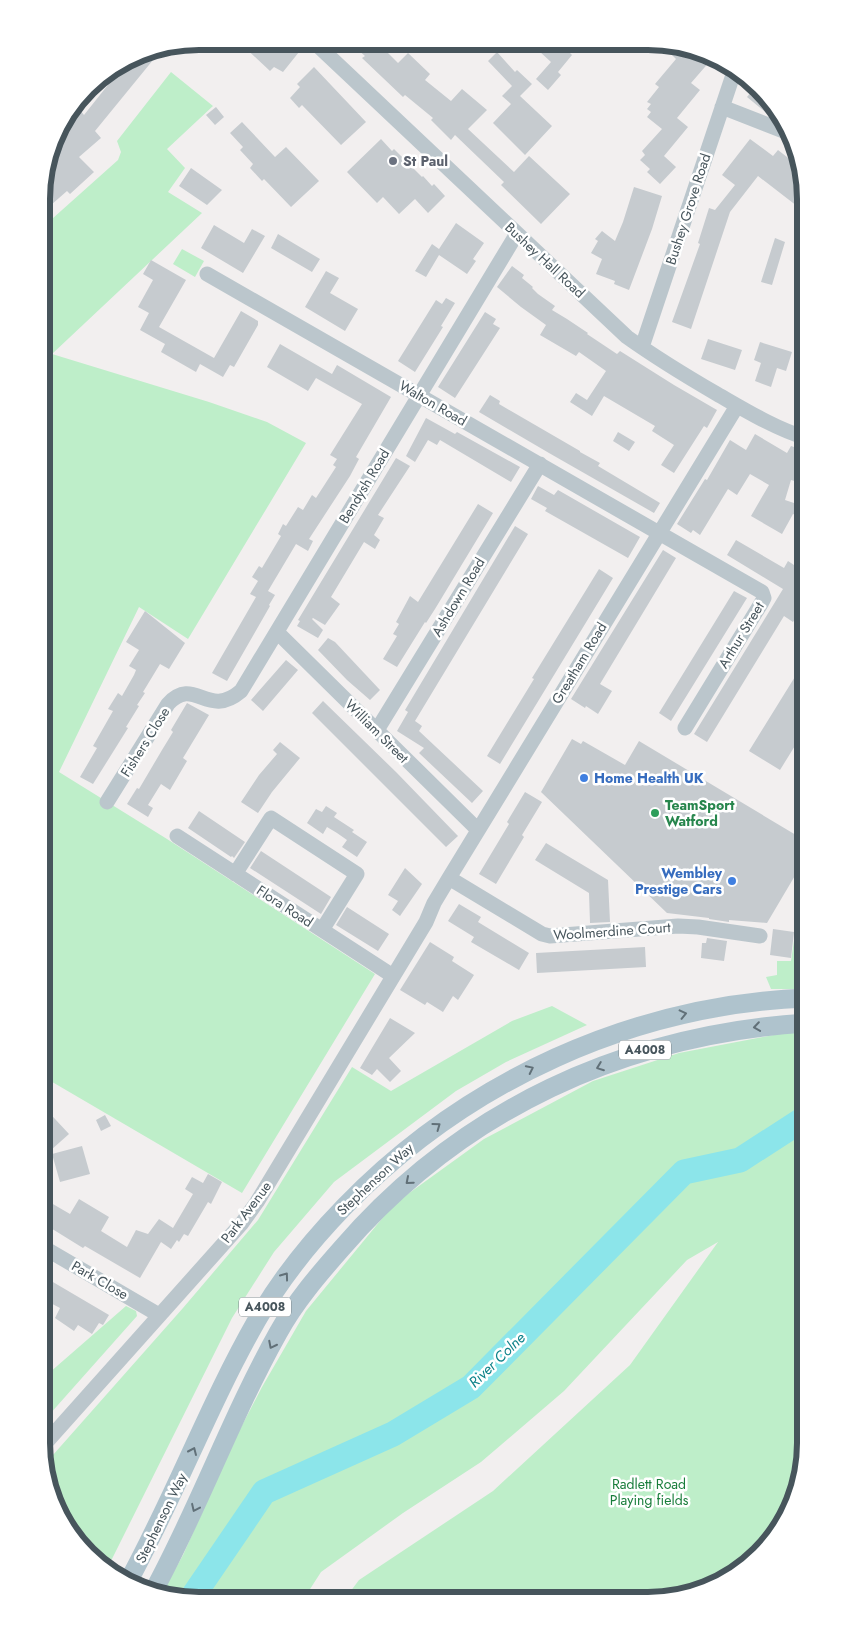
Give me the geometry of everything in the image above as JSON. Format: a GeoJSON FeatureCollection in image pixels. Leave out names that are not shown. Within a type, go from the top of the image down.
{"type":"FeatureCollection","features":[{"type":"Feature","properties":{"kind":"main road","name":"Stephenson Way"},"geometry":{"type":"LineString","coordinates":[[131,1575],[174,1491],[213,1406],[258,1318],[308,1246],[366,1184],[423,1136],[460,1109],[525,1071],[576,1048],[638,1026],[706,1009],[745,1002],[797,999]]}},
{"type":"Feature","properties":{"kind":"main road","name":"Stephenson Way"},"geometry":{"type":"LineString","coordinates":[[156,1586],[188,1523],[278,1332],[298,1301],[326,1266],[354,1233],[384,1203],[475,1130],[563,1081],[639,1052],[678,1041],[761,1026],[797,1024]]}},
{"type":"Feature","properties":{"kind":"street","name":"Bushey Hall Road"},"geometry":{"type":"LineString","coordinates":[[322,50],[626,336],[737,406],[797,434]]}},
{"type":"Feature","properties":{"kind":"street","name":"Bushey Grove Road"},"geometry":{"type":"LineString","coordinates":[[640,346],[644,341],[733,76]]}},
{"type":"Feature","properties":{"kind":"street"},"geometry":{"type":"LineString","coordinates":[[722,107],[780,130]]}},
{"type":"Feature","properties":{"kind":"street","name":"Bendysh Road"},"geometry":{"type":"LineString","coordinates":[[190,692],[218,702],[232,698],[241,691],[418,394],[513,240],[518,235]]}},
{"type":"Feature","properties":{"kind":"street","name":"Walton Road"},"geometry":{"type":"LineString","coordinates":[[207,274],[659,533]]}},
{"type":"Feature","properties":{"kind":"street","name":"Greatham Road"},"geometry":{"type":"LineString","coordinates":[[426,922],[434,903],[449,878],[737,406]]}},
{"type":"Feature","properties":{"kind":"street","name":"Ashdown Road"},"geometry":{"type":"LineString","coordinates":[[377,730],[540,464]]}},
{"type":"Feature","properties":{"kind":"street","name":"Arthur Street"},"geometry":{"type":"LineString","coordinates":[[659,533],[762,592],[764,598],[685,728]]}},
{"type":"Feature","properties":{"kind":"street","name":"William Street"},"geometry":{"type":"LineString","coordinates":[[277,632],[478,830]]}},
{"type":"Feature","properties":{"kind":"street","name":"Fishers Close"},"geometry":{"type":"LineString","coordinates":[[107,802],[168,704],[174,698],[190,692]]}},
{"type":"Feature","properties":{"kind":"street"},"geometry":{"type":"LineString","coordinates":[[235,874],[271,818],[357,874],[322,930]]}},
{"type":"Feature","properties":{"kind":"street","name":"Flora Road"},"geometry":{"type":"LineString","coordinates":[[177,836],[393,976]]}},
{"type":"Feature","properties":{"kind":"street","name":"Woolmerdine Court"},"geometry":{"type":"LineString","coordinates":[[449,878],[542,934],[550,936],[678,926],[760,936]]}},
{"type":"Feature","properties":{"kind":"street","name":"Park Avenue"},"geometry":{"type":"LineString","coordinates":[[50,1438],[242,1223],[257,1202],[426,922]]}},
{"type":"Feature","properties":{"kind":"street","name":"Park Close"},"geometry":{"type":"LineString","coordinates":[[50,1251],[160,1314]]}},
{"type":"Feature","properties":{"kind":"green space"},"geometry":{"type":"Polygon","coordinates":[[[171,72],[213,106],[167,149],[185,168],[168,192],[202,213],[52,354],[209,402],[267,422],[306,443],[188,639],[139,607],[59,772],[167,839],[375,974],[242,1193],[50,1081],[50,221],[118,160],[121,152],[117,141],[171,72]]]}},
{"type":"Feature","properties":{"kind":"green space"},"geometry":{"type":"Polygon","coordinates":[[[182,249],[204,261],[195,277],[173,264],[182,249]]]}},
{"type":"Feature","properties":{"kind":"green space"},"geometry":{"type":"Polygon","coordinates":[[[795,934],[797,934],[797,989],[771,989],[766,977],[777,975],[777,961],[791,961],[795,934]]]}},
{"type":"Feature","properties":{"kind":"green space"},"geometry":{"type":"Polygon","coordinates":[[[552,1006],[587,1025],[506,1062],[456,1091],[334,1182],[274,1252],[232,1318],[110,1562],[108,1561],[81,1534],[65,1509],[55,1481],[51,1457],[258,1220],[352,1067],[391,1091],[512,1021],[552,1006]]]}},
{"type":"Feature","properties":{"kind":"green space","name":"Radlett Road Playing fields"},"geometry":{"type":"Polygon","coordinates":[[[784,1033],[797,1033],[797,1452],[792,1481],[786,1500],[766,1534],[753,1548],[731,1567],[714,1577],[696,1584],[667,1591],[350,1592],[359,1580],[493,1491],[630,1365],[718,1242],[687,1260],[564,1391],[481,1462],[403,1513],[321,1572],[308,1592],[199,1592],[165,1588],[183,1555],[236,1437],[262,1387],[306,1311],[394,1204],[484,1139],[593,1081],[679,1053],[784,1033]]]}},
{"type":"Feature","properties":{"kind":"green space"},"geometry":{"type":"Polygon","coordinates":[[[126,1306],[136,1311],[137,1316],[50,1414],[50,1372],[126,1306]]]}},
{"type":"Feature","properties":{"kind":"building"},"geometry":{"type":"Polygon","coordinates":[[[248,50],[297,50],[299,52],[283,72],[274,67],[270,71],[248,50]]]}},
{"type":"Feature","properties":{"kind":"building"},"geometry":{"type":"Polygon","coordinates":[[[358,50],[385,50],[398,63],[408,53],[430,74],[425,80],[451,101],[462,89],[487,110],[468,129],[514,172],[529,156],[570,194],[541,224],[501,185],[504,182],[455,135],[451,140],[431,120],[433,118],[405,95],[403,97],[362,58],[365,56],[358,50]]]}},
{"type":"Feature","properties":{"kind":"building"},"geometry":{"type":"Polygon","coordinates":[[[569,50],[572,55],[558,72],[561,75],[548,90],[536,79],[551,62],[539,51],[569,50]]]}},
{"type":"Feature","properties":{"kind":"building"},"geometry":{"type":"Polygon","coordinates":[[[497,52],[515,72],[517,70],[532,84],[520,96],[552,126],[525,155],[493,123],[511,104],[502,96],[512,86],[488,61],[497,52]]]}},
{"type":"Feature","properties":{"kind":"building"},"geometry":{"type":"Polygon","coordinates":[[[669,52],[709,63],[691,83],[700,90],[677,118],[688,127],[664,156],[676,167],[660,184],[647,172],[650,169],[640,160],[645,155],[642,151],[662,129],[647,117],[651,112],[647,109],[651,104],[647,102],[659,87],[655,84],[676,59],[669,52]]]}},
{"type":"Feature","properties":{"kind":"building"},"geometry":{"type":"Polygon","coordinates":[[[156,57],[95,131],[101,138],[79,157],[94,172],[70,194],[67,191],[50,206],[51,180],[61,142],[80,110],[84,115],[116,75],[133,65],[156,57]]]}},
{"type":"Feature","properties":{"kind":"building"},"geometry":{"type":"Polygon","coordinates":[[[314,67],[366,122],[341,145],[302,105],[299,108],[290,98],[300,87],[297,84],[314,67]]]}},
{"type":"Feature","properties":{"kind":"building"},"geometry":{"type":"Polygon","coordinates":[[[751,92],[772,116],[769,115],[747,97],[751,92]]]}},
{"type":"Feature","properties":{"kind":"building"},"geometry":{"type":"Polygon","coordinates":[[[216,107],[224,117],[215,125],[206,115],[216,107]]]}},
{"type":"Feature","properties":{"kind":"building"},"geometry":{"type":"Polygon","coordinates":[[[242,122],[275,157],[286,147],[319,181],[291,207],[264,179],[262,181],[250,168],[253,164],[240,150],[243,147],[230,133],[242,122]]]}},
{"type":"Feature","properties":{"kind":"building"},"geometry":{"type":"Polygon","coordinates":[[[381,139],[432,186],[434,184],[445,196],[428,213],[415,199],[399,214],[383,197],[377,203],[347,172],[381,139]]]}},
{"type":"Feature","properties":{"kind":"building"},"geometry":{"type":"Polygon","coordinates":[[[750,139],[773,156],[778,150],[792,161],[796,180],[797,206],[758,176],[730,212],[691,329],[672,322],[700,244],[698,243],[709,208],[715,210],[735,185],[722,175],[750,139]]]}},
{"type":"Feature","properties":{"kind":"building"},"geometry":{"type":"Polygon","coordinates":[[[191,168],[222,190],[207,205],[179,186],[191,168]]]}},
{"type":"Feature","properties":{"kind":"building"},"geometry":{"type":"Polygon","coordinates":[[[634,187],[662,196],[629,290],[614,284],[615,281],[596,274],[602,259],[591,253],[598,241],[595,239],[602,231],[615,241],[634,187]]]}},
{"type":"Feature","properties":{"kind":"building"},"geometry":{"type":"Polygon","coordinates":[[[456,223],[484,243],[473,259],[476,261],[467,274],[439,255],[426,277],[415,271],[432,244],[439,249],[456,223]]]}},
{"type":"Feature","properties":{"kind":"building"},"geometry":{"type":"Polygon","coordinates":[[[214,225],[244,243],[252,229],[265,236],[243,273],[201,248],[214,225]]]}},
{"type":"Feature","properties":{"kind":"building"},"geometry":{"type":"Polygon","coordinates":[[[278,234],[320,259],[312,272],[271,248],[278,234]]]}},
{"type":"Feature","properties":{"kind":"building"},"geometry":{"type":"Polygon","coordinates":[[[775,238],[785,242],[772,285],[761,282],[775,238]]]}},
{"type":"Feature","properties":{"kind":"building"},"geometry":{"type":"Polygon","coordinates":[[[151,260],[186,280],[159,327],[214,358],[241,311],[258,321],[258,325],[234,367],[230,365],[223,377],[200,364],[196,372],[161,352],[165,344],[140,330],[149,313],[138,307],[153,280],[143,274],[151,260]]]}},
{"type":"Feature","properties":{"kind":"building"},"geometry":{"type":"Polygon","coordinates":[[[512,266],[524,275],[522,278],[538,294],[555,306],[552,310],[617,354],[620,351],[717,410],[707,428],[704,426],[674,473],[661,465],[674,445],[652,431],[655,426],[604,396],[592,416],[570,402],[576,393],[587,400],[606,371],[579,352],[576,356],[540,335],[546,325],[497,287],[512,266]]]}},
{"type":"Feature","properties":{"kind":"building"},"geometry":{"type":"Polygon","coordinates":[[[326,271],[339,278],[330,293],[358,309],[345,331],[305,307],[326,271]]]}},
{"type":"Feature","properties":{"kind":"building"},"geometry":{"type":"Polygon","coordinates":[[[446,298],[455,303],[441,326],[443,327],[415,372],[398,361],[436,300],[442,304],[446,298]]]}},
{"type":"Feature","properties":{"kind":"building"},"geometry":{"type":"Polygon","coordinates":[[[485,312],[496,319],[493,324],[500,328],[455,398],[438,387],[485,312]]]}},
{"type":"Feature","properties":{"kind":"building"},"geometry":{"type":"Polygon","coordinates":[[[708,339],[742,350],[735,370],[701,359],[708,339]]]}},
{"type":"Feature","properties":{"kind":"building"},"geometry":{"type":"Polygon","coordinates":[[[760,342],[792,352],[786,371],[777,368],[771,387],[755,381],[761,363],[754,360],[760,342]]]}},
{"type":"Feature","properties":{"kind":"building"},"geometry":{"type":"Polygon","coordinates":[[[280,344],[332,374],[337,365],[391,397],[356,457],[359,459],[350,476],[309,539],[313,541],[308,551],[296,544],[268,591],[275,595],[270,606],[227,681],[212,673],[256,597],[250,594],[258,581],[252,577],[259,566],[262,568],[281,536],[278,534],[283,524],[286,526],[298,507],[303,510],[312,495],[316,498],[336,467],[333,465],[337,459],[330,455],[362,404],[316,378],[308,391],[267,367],[280,344]]]}},
{"type":"Feature","properties":{"kind":"building"},"geometry":{"type":"Polygon","coordinates":[[[490,395],[500,401],[499,404],[600,463],[598,466],[660,503],[654,513],[479,412],[490,395]]]}},
{"type":"Feature","properties":{"kind":"building"},"geometry":{"type":"Polygon","coordinates":[[[426,418],[455,434],[457,432],[520,467],[511,482],[440,440],[437,445],[428,440],[415,462],[406,456],[426,418]]]}},
{"type":"Feature","properties":{"kind":"building"},"geometry":{"type":"Polygon","coordinates":[[[618,432],[635,442],[629,451],[613,441],[618,432]]]}},
{"type":"Feature","properties":{"kind":"building"},"geometry":{"type":"Polygon","coordinates":[[[755,434],[787,453],[791,446],[797,448],[797,482],[791,480],[785,500],[797,504],[797,516],[793,514],[782,534],[751,516],[769,485],[750,474],[737,495],[728,489],[700,535],[693,530],[691,533],[677,524],[705,479],[707,480],[730,440],[746,450],[755,434]]]}},
{"type":"Feature","properties":{"kind":"building"},"geometry":{"type":"Polygon","coordinates":[[[396,458],[410,466],[378,515],[384,518],[374,535],[380,540],[375,549],[364,542],[331,597],[340,604],[325,625],[312,619],[323,630],[318,638],[297,626],[300,621],[298,620],[396,458]]]}},
{"type":"Feature","properties":{"kind":"building"},"geometry":{"type":"Polygon","coordinates":[[[538,486],[554,495],[558,490],[640,537],[628,558],[545,511],[547,508],[531,499],[538,486]]]}},
{"type":"Feature","properties":{"kind":"building"},"geometry":{"type":"Polygon","coordinates":[[[478,504],[493,513],[435,609],[397,667],[383,659],[397,636],[393,634],[399,624],[396,622],[410,596],[418,602],[478,504]]]}},
{"type":"Feature","properties":{"kind":"building"},"geometry":{"type":"Polygon","coordinates":[[[515,526],[528,534],[415,721],[422,726],[419,731],[483,791],[472,803],[419,753],[424,748],[397,731],[408,712],[405,710],[515,526]]]}},
{"type":"Feature","properties":{"kind":"building"},"geometry":{"type":"Polygon","coordinates":[[[736,540],[784,568],[788,561],[797,567],[797,616],[793,622],[784,616],[707,742],[694,734],[783,589],[727,555],[736,540]]]}},
{"type":"Feature","properties":{"kind":"building"},"geometry":{"type":"Polygon","coordinates":[[[663,550],[676,558],[600,684],[612,691],[598,714],[571,699],[663,550]]]}},
{"type":"Feature","properties":{"kind":"building"},"geometry":{"type":"Polygon","coordinates":[[[599,569],[613,578],[500,764],[487,756],[599,569]]]}},
{"type":"Feature","properties":{"kind":"building"},"geometry":{"type":"Polygon","coordinates":[[[734,591],[747,598],[671,721],[659,713],[734,591]]]}},
{"type":"Feature","properties":{"kind":"building"},"geometry":{"type":"Polygon","coordinates":[[[145,611],[185,643],[169,669],[160,664],[143,692],[145,693],[137,705],[139,706],[126,727],[128,728],[93,784],[80,777],[97,748],[93,746],[113,711],[108,709],[118,693],[122,696],[136,670],[129,666],[139,650],[126,642],[145,611]]]}},
{"type":"Feature","properties":{"kind":"building"},"geometry":{"type":"Polygon","coordinates":[[[328,638],[335,642],[380,690],[370,700],[347,680],[318,650],[328,638]]]}},
{"type":"Feature","properties":{"kind":"building"},"geometry":{"type":"Polygon","coordinates":[[[286,660],[298,670],[263,711],[251,700],[286,660]]]}},
{"type":"Feature","properties":{"kind":"building"},"geometry":{"type":"Polygon","coordinates":[[[797,674],[797,743],[780,770],[749,751],[797,674]]]}},
{"type":"Feature","properties":{"kind":"building"},"geometry":{"type":"Polygon","coordinates":[[[323,701],[458,836],[446,847],[312,713],[323,701]]]}},
{"type":"Feature","properties":{"kind":"building"},"geometry":{"type":"Polygon","coordinates":[[[187,703],[209,715],[183,758],[187,761],[170,790],[161,784],[148,805],[153,808],[148,817],[127,804],[137,788],[139,789],[173,732],[171,730],[187,703]]]}},
{"type":"Feature","properties":{"kind":"building"},"geometry":{"type":"Polygon","coordinates":[[[572,739],[581,744],[583,741],[625,765],[639,741],[797,836],[797,872],[767,923],[729,920],[729,922],[667,913],[541,792],[572,739]]]}},
{"type":"Feature","properties":{"kind":"building"},"geometry":{"type":"Polygon","coordinates":[[[280,742],[300,758],[272,792],[258,813],[241,802],[259,775],[277,754],[273,750],[280,742]]]}},
{"type":"Feature","properties":{"kind":"building"},"geometry":{"type":"Polygon","coordinates":[[[525,792],[542,802],[496,884],[479,874],[509,824],[507,822],[525,792]]]}},
{"type":"Feature","properties":{"kind":"building"},"geometry":{"type":"Polygon","coordinates":[[[326,806],[337,813],[334,817],[354,830],[352,832],[367,842],[357,857],[342,847],[347,840],[337,833],[327,827],[323,834],[307,823],[316,809],[322,812],[326,806]]]}},
{"type":"Feature","properties":{"kind":"building"},"geometry":{"type":"Polygon","coordinates":[[[199,811],[245,842],[234,858],[188,828],[199,811]]]}},
{"type":"Feature","properties":{"kind":"building"},"geometry":{"type":"Polygon","coordinates":[[[546,843],[608,880],[610,922],[590,923],[589,893],[535,860],[546,843]]]}},
{"type":"Feature","properties":{"kind":"building"},"geometry":{"type":"Polygon","coordinates":[[[261,851],[331,897],[321,914],[250,868],[261,851]]]}},
{"type":"Feature","properties":{"kind":"building"},"geometry":{"type":"Polygon","coordinates":[[[405,868],[422,884],[400,916],[392,910],[398,901],[388,895],[405,868]]]}},
{"type":"Feature","properties":{"kind":"building"},"geometry":{"type":"Polygon","coordinates":[[[459,904],[481,917],[478,922],[529,953],[519,970],[471,942],[474,937],[448,921],[459,904]]]}},
{"type":"Feature","properties":{"kind":"building"},"geometry":{"type":"Polygon","coordinates":[[[347,907],[389,934],[378,951],[336,925],[347,907]]]}},
{"type":"Feature","properties":{"kind":"building"},"geometry":{"type":"Polygon","coordinates":[[[773,929],[794,932],[791,958],[770,955],[773,929]]]}},
{"type":"Feature","properties":{"kind":"building"},"geometry":{"type":"Polygon","coordinates":[[[707,938],[727,941],[724,961],[701,958],[702,943],[706,943],[707,938]]]}},
{"type":"Feature","properties":{"kind":"building"},"geometry":{"type":"Polygon","coordinates":[[[430,942],[454,957],[452,961],[474,975],[458,1000],[453,996],[443,1012],[427,1002],[425,1005],[400,990],[430,942]]]}},
{"type":"Feature","properties":{"kind":"building"},"geometry":{"type":"Polygon","coordinates":[[[645,947],[646,967],[537,973],[536,953],[645,947]]]}},
{"type":"Feature","properties":{"kind":"building"},"geometry":{"type":"Polygon","coordinates":[[[390,1018],[415,1033],[389,1058],[401,1071],[390,1082],[377,1069],[372,1075],[360,1068],[390,1018]]]}},
{"type":"Feature","properties":{"kind":"building"},"geometry":{"type":"Polygon","coordinates":[[[50,1114],[69,1134],[51,1150],[50,1146],[50,1114]]]}},
{"type":"Feature","properties":{"kind":"building"},"geometry":{"type":"Polygon","coordinates":[[[105,1115],[111,1126],[101,1131],[96,1120],[105,1115]]]}},
{"type":"Feature","properties":{"kind":"building"},"geometry":{"type":"Polygon","coordinates":[[[82,1146],[90,1174],[60,1182],[52,1154],[82,1146]]]}},
{"type":"Feature","properties":{"kind":"building"},"geometry":{"type":"Polygon","coordinates":[[[208,1174],[222,1182],[211,1204],[208,1202],[188,1236],[184,1234],[171,1249],[161,1242],[140,1278],[85,1246],[83,1248],[50,1228],[50,1202],[70,1214],[79,1199],[109,1217],[101,1231],[127,1247],[136,1230],[148,1234],[159,1219],[173,1228],[193,1194],[185,1189],[192,1177],[203,1183],[208,1174]]]}},
{"type":"Feature","properties":{"kind":"building"},"geometry":{"type":"Polygon","coordinates":[[[50,1280],[109,1315],[103,1325],[99,1323],[92,1334],[78,1325],[74,1331],[55,1318],[60,1308],[50,1303],[50,1280]]]}},
{"type":"Feature","properties":{"kind":"waterway","name":"River Colne"},"geometry":{"type":"LineString","coordinates":[[196,1592],[264,1492],[393,1434],[471,1387],[684,1172],[740,1160],[797,1123]]}},
{"type":"Feature","properties":{"kind":"place","name":"St Paul"},"geometry":{"type":"Point","coordinates":[393,161]}},
{"type":"Feature","properties":{"kind":"place","name":"Home Health UK"},"geometry":{"type":"Point","coordinates":[584,778]}},
{"type":"Feature","properties":{"kind":"place","name":"TeamSport Watford"},"geometry":{"type":"Point","coordinates":[655,813]}},
{"type":"Feature","properties":{"kind":"place","name":"Wembley Prestige Cars"},"geometry":{"type":"Point","coordinates":[732,881]}}]}
